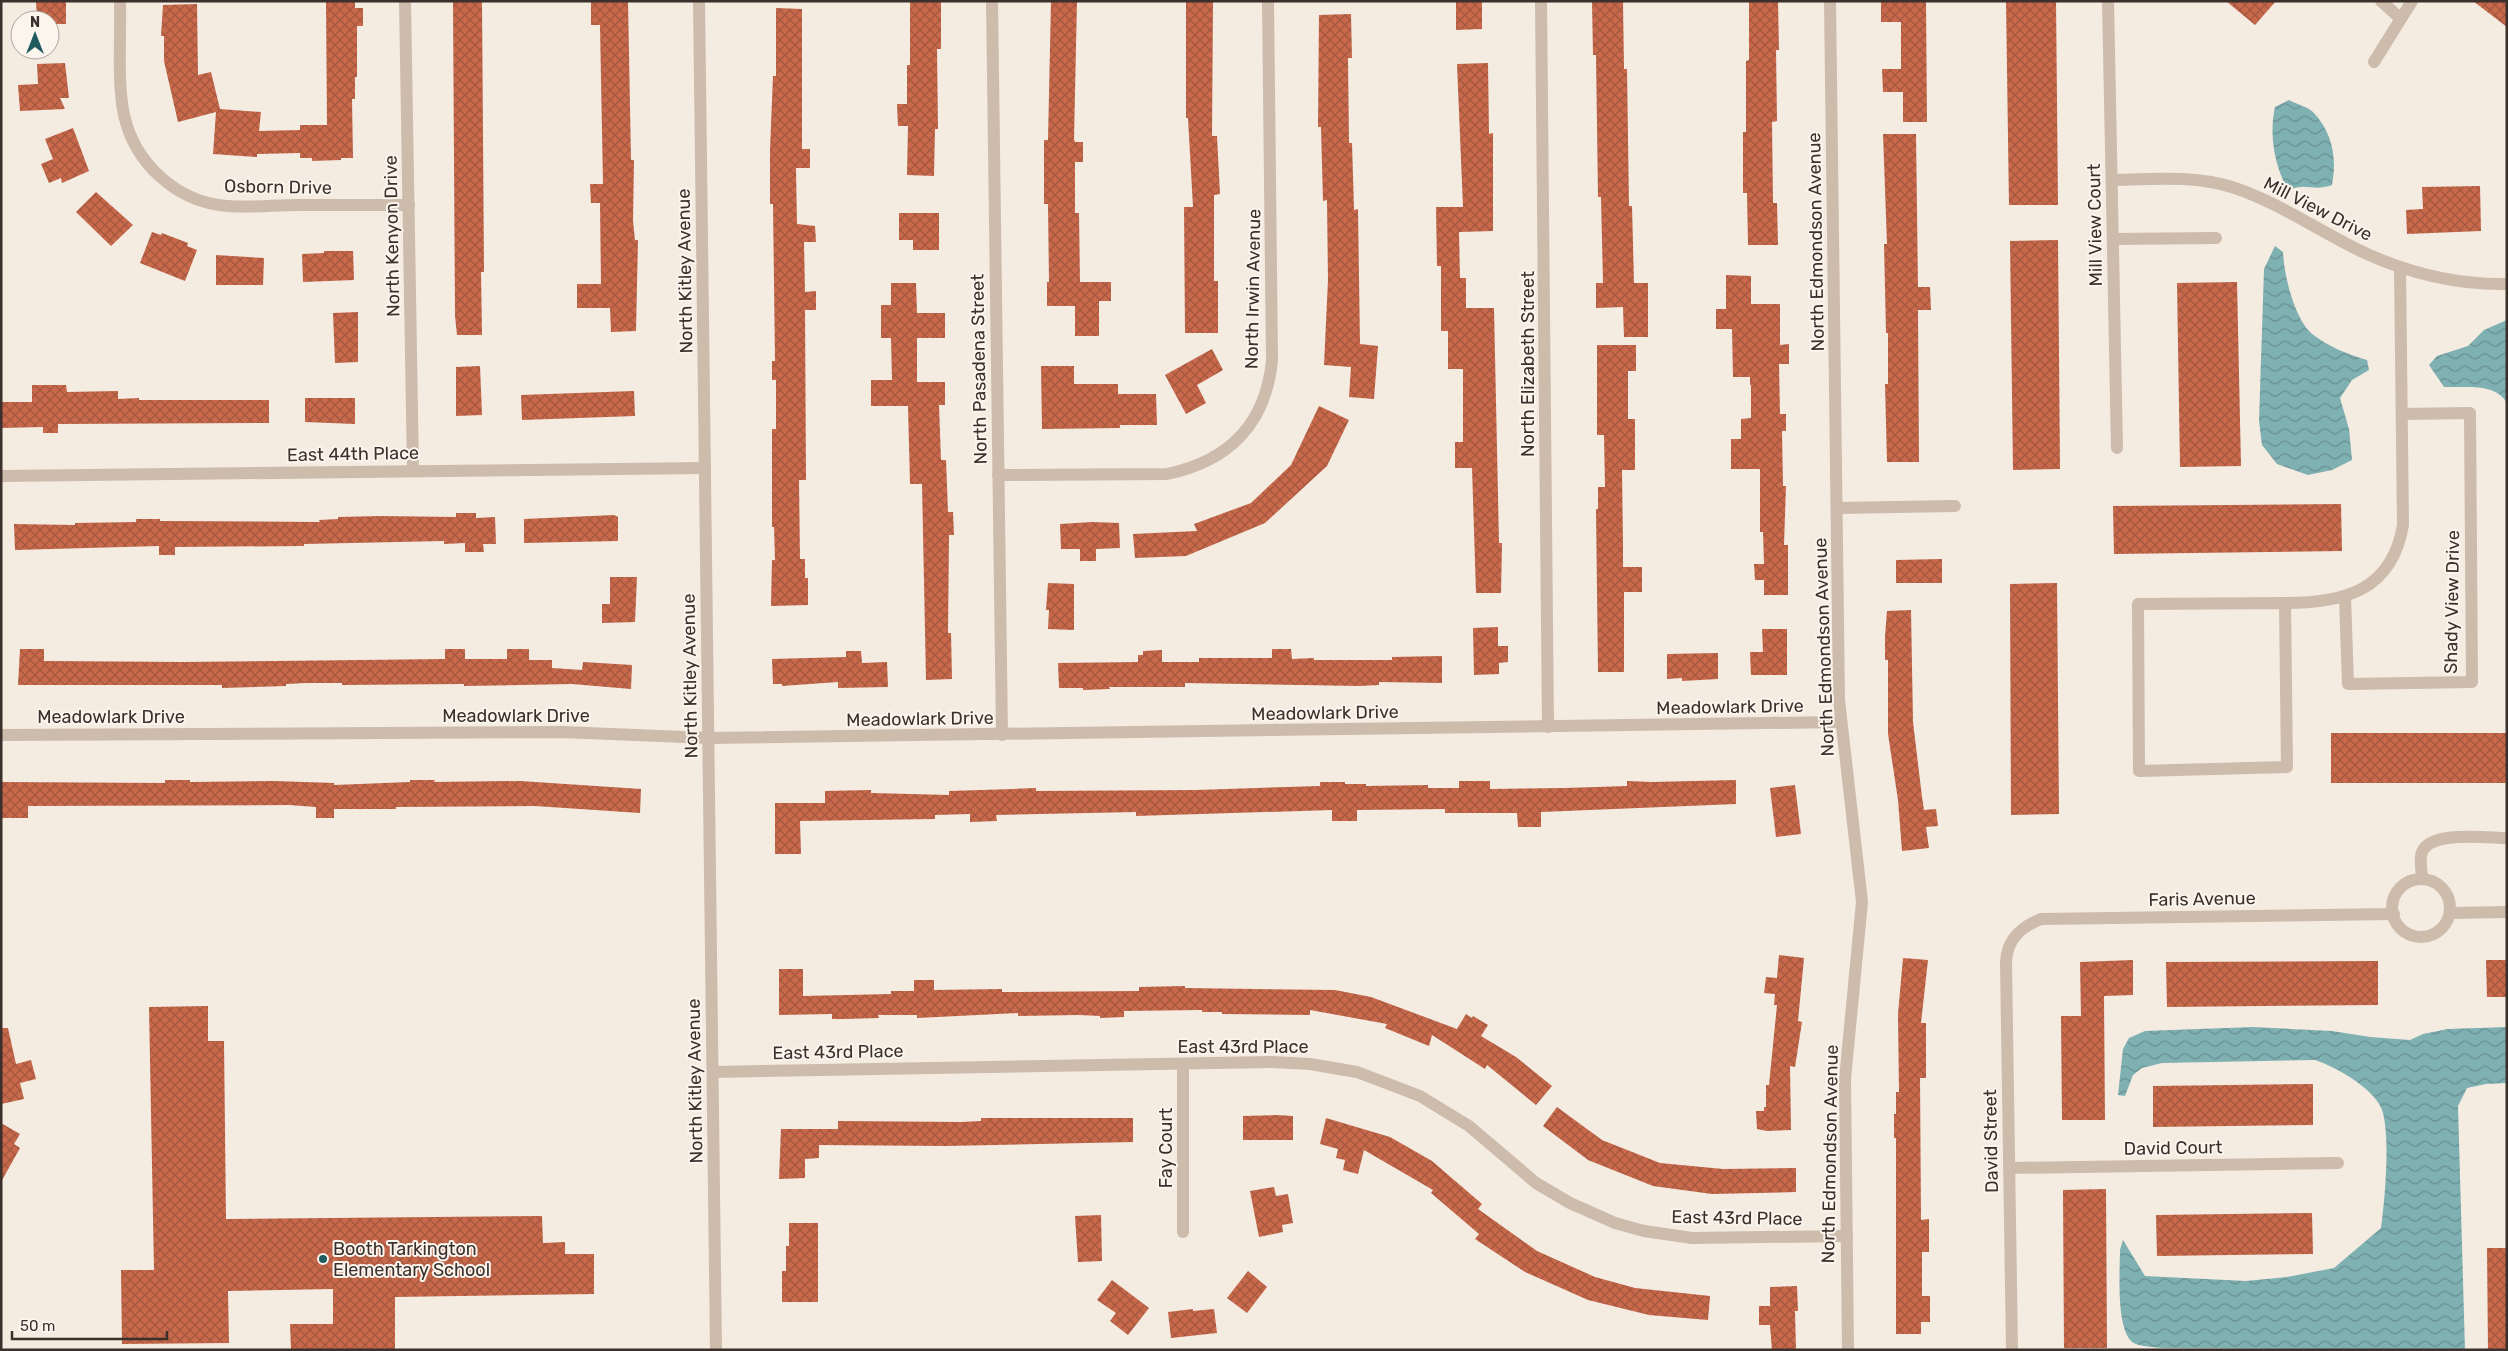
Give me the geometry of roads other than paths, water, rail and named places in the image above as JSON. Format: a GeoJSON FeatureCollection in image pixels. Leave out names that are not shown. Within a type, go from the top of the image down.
{"type":"FeatureCollection","features":[{"type":"Feature","properties":{"kind":"street","name":"Osborn Drive"},"geometry":{"type":"LineString","coordinates":[[120,1],[122,105],[126,124],[133,142],[143,158],[156,174],[172,186],[189,196],[227,206],[409,205]]}},
{"type":"Feature","properties":{"kind":"street","name":"North Kenyon Drive"},"geometry":{"type":"LineString","coordinates":[[405,1],[413,471]]}},
{"type":"Feature","properties":{"kind":"street","name":"North Kitley Avenue"},"geometry":{"type":"LineString","coordinates":[[699,1],[716,1350]]}},
{"type":"Feature","properties":{"kind":"street","name":"North Pasadena Street"},"geometry":{"type":"LineString","coordinates":[[992,1],[1002,735]]}},
{"type":"Feature","properties":{"kind":"street","name":"North Irwin Avenue"},"geometry":{"type":"LineString","coordinates":[[998,475],[1167,474],[1182,471],[1211,460],[1231,446],[1250,425],[1260,408],[1267,390],[1272,360],[1268,1]]}},
{"type":"Feature","properties":{"kind":"street","name":"North Elizabeth Street"},"geometry":{"type":"LineString","coordinates":[[1541,1],[1548,727]]}},
{"type":"Feature","properties":{"kind":"street","name":"North Edmondson Avenue"},"geometry":{"type":"LineString","coordinates":[[1830,1],[1840,722],[1862,902],[1845,1079],[1848,1350]]}},
{"type":"Feature","properties":{"kind":"street","name":"Mill View Court"},"geometry":{"type":"LineString","coordinates":[[2108,1],[2117,448]]}},
{"type":"Feature","properties":{"kind":"street"},"geometry":{"type":"LineString","coordinates":[[2381,1],[2400,18]]}},
{"type":"Feature","properties":{"kind":"street"},"geometry":{"type":"LineString","coordinates":[[2374,62],[2412,1]]}},
{"type":"Feature","properties":{"kind":"street","name":"Mill View Drive"},"geometry":{"type":"LineString","coordinates":[[2112,180],[2166,178],[2196,180],[2235,188],[2280,207],[2366,253],[2400,268],[2435,277],[2480,284],[2507,284]]}},
{"type":"Feature","properties":{"kind":"street"},"geometry":{"type":"LineString","coordinates":[[2113,239],[2216,238]]}},
{"type":"Feature","properties":{"kind":"street"},"geometry":{"type":"LineString","coordinates":[[2286,603],[2287,768],[2139,771],[2138,604],[2286,603],[2316,603],[2345,597],[2363,590],[2378,577],[2390,562],[2401,534],[2400,268]]}},
{"type":"Feature","properties":{"kind":"street","name":"Shady View Drive"},"geometry":{"type":"LineString","coordinates":[[2345,597],[2348,684],[2472,682],[2470,413],[2402,414]]}},
{"type":"Feature","properties":{"kind":"street","name":"East 44th Place"},"geometry":{"type":"LineString","coordinates":[[1,476],[705,468]]}},
{"type":"Feature","properties":{"kind":"street"},"geometry":{"type":"LineString","coordinates":[[1837,508],[1955,506]]}},
{"type":"Feature","properties":{"kind":"street","name":"Meadowlark Drive"},"geometry":{"type":"LineString","coordinates":[[1,735],[562,732],[708,738],[1840,722]]}},
{"type":"Feature","properties":{"kind":"street"},"geometry":{"type":"LineString","coordinates":[[2422,879],[2422,852],[2431,841],[2444,837],[2507,838]]}},
{"type":"Feature","properties":{"kind":"street"},"geometry":{"type":"LineString","coordinates":[[2422,879],[2432,882],[2445,892],[2450,902],[2450,913],[2440,930],[2422,936],[2404,930],[2394,914],[2394,899],[2399,890],[2412,881],[2422,879]]}},
{"type":"Feature","properties":{"kind":"street"},"geometry":{"type":"LineString","coordinates":[[2450,913],[2507,912]]}},
{"type":"Feature","properties":{"kind":"street","name":"Faris Avenue"},"geometry":{"type":"LineString","coordinates":[[2016,934],[2024,927],[2041,919],[2394,914]]}},
{"type":"Feature","properties":{"kind":"street","name":"David Street"},"geometry":{"type":"LineString","coordinates":[[2012,1350],[2006,962],[2009,947],[2016,934]]}},
{"type":"Feature","properties":{"kind":"street","name":"East 43rd Place"},"geometry":{"type":"LineString","coordinates":[[713,1072],[1291,1062],[1357,1072],[1420,1096],[1453,1115],[1536,1183],[1562,1199],[1606,1219],[1644,1231],[1692,1238],[1846,1236]]}},
{"type":"Feature","properties":{"kind":"street","name":"Fay Court"},"geometry":{"type":"LineString","coordinates":[[1183,1064],[1183,1232]]}},
{"type":"Feature","properties":{"kind":"street","name":"David Court"},"geometry":{"type":"LineString","coordinates":[[2009,1168],[2338,1163]]}},
{"type":"Feature","properties":{"kind":"water"},"geometry":{"type":"Polygon","coordinates":[[[2289,100],[2311,110],[2325,129],[2332,147],[2334,166],[2332,185],[2320,188],[2300,187],[2288,190],[2276,160],[2273,139],[2273,117],[2275,107],[2289,100]]]}},
{"type":"Feature","properties":{"kind":"water"},"geometry":{"type":"Polygon","coordinates":[[[2275,246],[2283,252],[2285,272],[2291,296],[2306,327],[2318,339],[2345,353],[2367,360],[2369,370],[2352,380],[2340,398],[2349,429],[2352,460],[2332,470],[2308,475],[2277,464],[2262,445],[2259,421],[2264,269],[2275,246]]]}},
{"type":"Feature","properties":{"kind":"water"},"geometry":{"type":"Polygon","coordinates":[[[2507,320],[2507,403],[2502,396],[2487,389],[2444,387],[2429,365],[2437,356],[2468,346],[2484,330],[2507,320]]]}},
{"type":"Feature","properties":{"kind":"water"},"geometry":{"type":"Polygon","coordinates":[[[2253,1027],[2332,1031],[2370,1037],[2410,1040],[2423,1034],[2448,1029],[2507,1027],[2507,1083],[2486,1084],[2467,1088],[2458,1106],[2465,1350],[2163,1348],[2139,1345],[2129,1339],[2125,1329],[2120,1302],[2120,1250],[2123,1240],[2145,1276],[2246,1281],[2287,1277],[2334,1268],[2381,1228],[2386,1154],[2383,1113],[2380,1104],[2365,1088],[2334,1068],[2315,1060],[2162,1063],[2142,1068],[2133,1075],[2125,1096],[2118,1095],[2123,1049],[2129,1038],[2145,1031],[2253,1027]]]}},
{"type":"Feature","properties":{"kind":"place","name":"Booth Tarkington Elementary School"},"geometry":{"type":"Point","coordinates":[323,1259]}}]}
